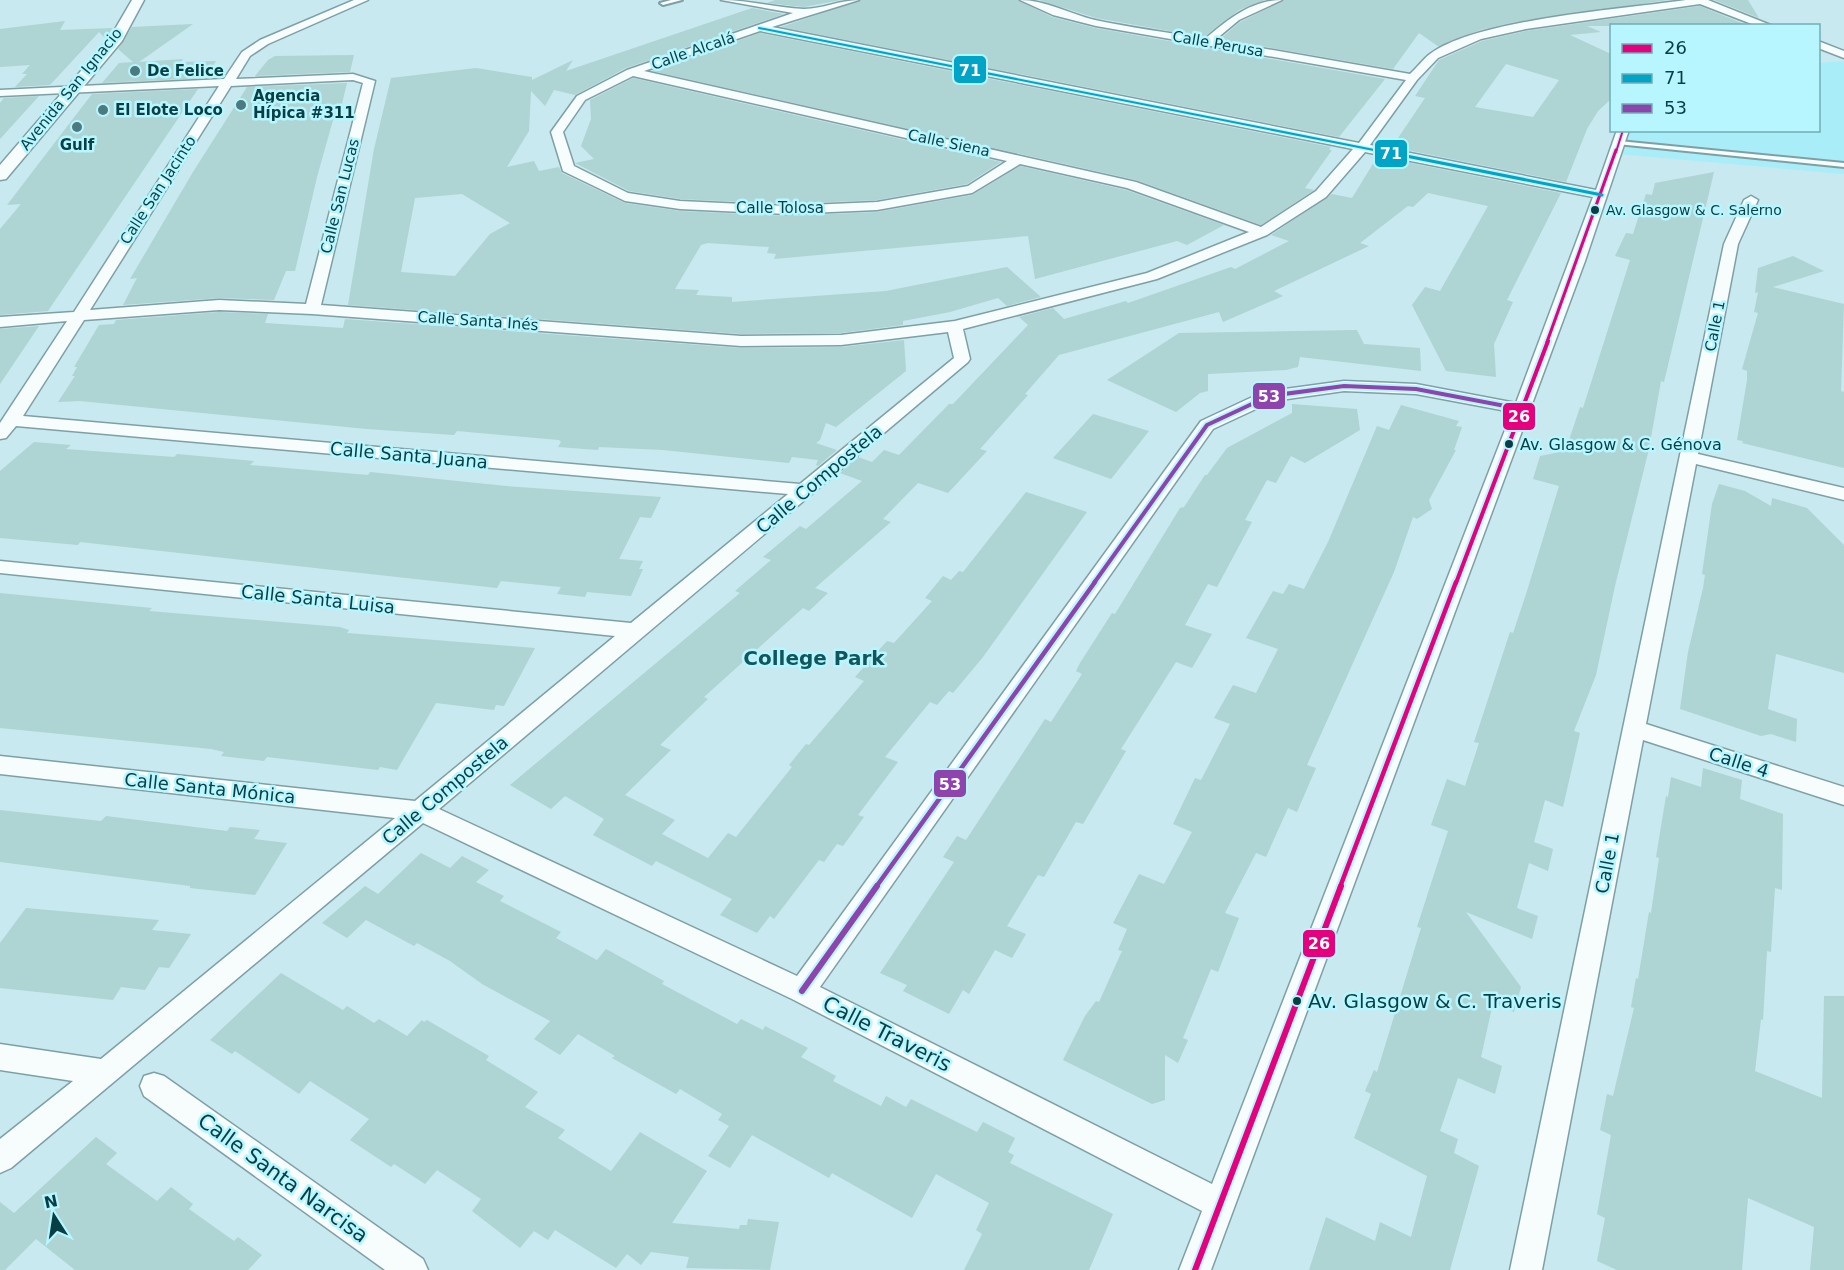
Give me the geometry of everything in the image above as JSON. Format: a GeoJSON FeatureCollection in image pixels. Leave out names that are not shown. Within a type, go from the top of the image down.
{"type":"FeatureCollection","features":[{"type":"Feature","properties":{"kind":"street","name":"Avenida San Ignacio"},"geometry":{"type":"LineString","coordinates":[[0,176],[117,38],[138,0]]}},
{"type":"Feature","properties":{"kind":"street","name":"Calle San Jacinto"},"geometry":{"type":"LineString","coordinates":[[0,434],[12,420],[246,54],[264,42],[363,0]]}},
{"type":"Feature","properties":{"kind":"street"},"geometry":{"type":"LineString","coordinates":[[726,0],[807,12]]}},
{"type":"Feature","properties":{"kind":"street","name":"Calle Alcalá"},"geometry":{"type":"LineString","coordinates":[[559,138],[557,132],[580,98],[631,72],[807,12],[854,0]]}},
{"type":"Feature","properties":{"kind":"street","name":"Calle Perusa"},"geometry":{"type":"LineString","coordinates":[[1025,0],[1096,23],[1413,78]]}},
{"type":"Feature","properties":{"kind":"street"},"geometry":{"type":"LineString","coordinates":[[1207,42],[1235,18],[1277,0]]}},
{"type":"Feature","properties":{"kind":"street"},"geometry":{"type":"LineString","coordinates":[[955,326],[1152,276],[1262,232],[1321,194],[1362,147],[1413,78],[1434,56],[1478,36],[1526,26],[1699,0],[1763,24]]}},
{"type":"Feature","properties":{"kind":"street"},"geometry":{"type":"LineString","coordinates":[[759,28],[1602,195]]}},
{"type":"Feature","properties":{"kind":"street"},"geometry":{"type":"LineString","coordinates":[[1820,45],[1844,57]]}},
{"type":"Feature","properties":{"kind":"street"},"geometry":{"type":"LineString","coordinates":[[1827,60],[1844,57]]}},
{"type":"Feature","properties":{"kind":"street","name":"Calle Siena"},"geometry":{"type":"LineString","coordinates":[[631,72],[1020,158],[1131,185],[1262,232]]}},
{"type":"Feature","properties":{"kind":"street","name":"Calle San Lucas"},"geometry":{"type":"LineString","coordinates":[[228,80],[353,77],[369,81],[312,309]]}},
{"type":"Feature","properties":{"kind":"street"},"geometry":{"type":"LineString","coordinates":[[0,93],[228,80]]}},
{"type":"Feature","properties":{"kind":"street"},"geometry":{"type":"LineString","coordinates":[[1195,1270],[1602,195],[1621,137]]}},
{"type":"Feature","properties":{"kind":"street","name":"Calle Tolosa"},"geometry":{"type":"LineString","coordinates":[[559,138],[568,168],[625,197],[680,205],[786,210],[877,206],[972,189],[1020,158]]}},
{"type":"Feature","properties":{"kind":"street","name":"Calle 1"},"geometry":{"type":"LineString","coordinates":[[1526,1270],[1731,244],[1751,200]]}},
{"type":"Feature","properties":{"kind":"street","name":"Calle Santa Inés"},"geometry":{"type":"LineString","coordinates":[[0,321],[219,305],[312,309],[741,341],[841,340],[955,326]]}},
{"type":"Feature","properties":{"kind":"street","name":"Calle Compostela"},"geometry":{"type":"LineString","coordinates":[[0,1158],[106,1073],[962,359],[955,326]]}},
{"type":"Feature","properties":{"kind":"street"},"geometry":{"type":"LineString","coordinates":[[802,991],[1207,425],[1269,396],[1344,386],[1416,389],[1521,409]]}},
{"type":"Feature","properties":{"kind":"street","name":"Calle Santa Juana"},"geometry":{"type":"LineString","coordinates":[[12,420],[805,490]]}},
{"type":"Feature","properties":{"kind":"street"},"geometry":{"type":"LineString","coordinates":[[1690,457],[1844,494]]}},
{"type":"Feature","properties":{"kind":"street","name":"Calle Santa Luisa"},"geometry":{"type":"LineString","coordinates":[[0,567],[636,631]]}},
{"type":"Feature","properties":{"kind":"street","name":"Calle 4"},"geometry":{"type":"LineString","coordinates":[[1634,729],[1844,796]]}},
{"type":"Feature","properties":{"kind":"street","name":"Calle Santa Mónica"},"geometry":{"type":"LineString","coordinates":[[0,765],[420,812]]}},
{"type":"Feature","properties":{"kind":"street","name":"Calle Traveris"},"geometry":{"type":"LineString","coordinates":[[420,812],[802,991],[1220,1204]]}},
{"type":"Feature","properties":{"kind":"street"},"geometry":{"type":"LineString","coordinates":[[0,1058],[106,1073]]}},
{"type":"Feature","properties":{"kind":"street","name":"Calle Santa Narcisa"},"geometry":{"type":"LineString","coordinates":[[154,1086],[412,1270]]}},
{"type":"Feature","properties":{"kind":"lane"},"geometry":{"type":"LineString","coordinates":[[663,3],[680,0]]}},
{"type":"Feature","properties":{"kind":"lane"},"geometry":{"type":"LineString","coordinates":[[1621,137],[1844,165]]}},
{"type":"Feature","properties":{"kind":"shaded area"},"geometry":{"type":"Polygon","coordinates":[[[1844,61],[1844,174],[1618,154],[1628,132],[1820,132],[1820,63],[1844,61]]]}},
{"type":"Feature","properties":{"kind":"building"},"geometry":{"type":"Polygon","coordinates":[[[775,0],[841,0],[804,7],[767,3],[775,0]]]}},
{"type":"Feature","properties":{"kind":"building"},"geometry":{"type":"Polygon","coordinates":[[[861,0],[1018,0],[1052,17],[1095,28],[1385,79],[1339,137],[781,27],[861,0]]]}},
{"type":"Feature","properties":{"kind":"building"},"geometry":{"type":"Polygon","coordinates":[[[1039,0],[1265,0],[1239,10],[1204,37],[1096,18],[1039,0]]]}},
{"type":"Feature","properties":{"kind":"building"},"geometry":{"type":"Polygon","coordinates":[[[1284,0],[1668,0],[1515,22],[1480,30],[1439,47],[1419,33],[1393,69],[1220,39],[1240,22],[1284,0]]]}},
{"type":"Feature","properties":{"kind":"building"},"geometry":{"type":"Polygon","coordinates":[[[1714,0],[1748,0],[1759,18],[1714,0]]]}},
{"type":"Feature","properties":{"kind":"building"},"geometry":{"type":"Polygon","coordinates":[[[1700,6],[1744,24],[1610,24],[1610,26],[1587,26],[1601,32],[1570,35],[1610,54],[1610,100],[1598,111],[1587,129],[1566,182],[1392,147],[1425,98],[1415,96],[1439,60],[1482,41],[1526,31],[1700,6]],[[1506,64],[1475,107],[1533,117],[1559,80],[1506,64]]]}},
{"type":"Feature","properties":{"kind":"building"},"geometry":{"type":"Polygon","coordinates":[[[752,8],[784,14],[626,68],[575,95],[554,90],[545,106],[531,91],[529,131],[507,167],[534,161],[539,171],[559,167],[562,173],[625,203],[680,211],[786,216],[877,212],[972,195],[1020,166],[1126,190],[1224,225],[1187,245],[1177,241],[1035,279],[1028,236],[774,259],[776,254],[767,253],[769,247],[708,243],[701,245],[675,289],[699,290],[696,295],[732,297],[732,302],[886,291],[1007,267],[1041,297],[1007,306],[998,298],[950,312],[903,321],[903,325],[841,333],[741,334],[348,305],[374,149],[391,78],[476,68],[532,77],[532,80],[573,60],[566,71],[752,8]],[[462,194],[415,198],[401,272],[455,276],[490,234],[510,223],[462,194]]]}},
{"type":"Feature","properties":{"kind":"building"},"geometry":{"type":"Polygon","coordinates":[[[65,21],[60,30],[113,28],[106,39],[99,32],[50,85],[15,87],[27,74],[22,74],[30,65],[0,67],[0,29],[65,21]]]}},
{"type":"Feature","properties":{"kind":"building"},"geometry":{"type":"Polygon","coordinates":[[[193,24],[139,62],[183,59],[181,62],[216,61],[205,78],[102,83],[119,63],[133,62],[118,49],[132,27],[193,24]]]}},
{"type":"Feature","properties":{"kind":"building"},"geometry":{"type":"Polygon","coordinates":[[[760,33],[1331,147],[1329,150],[1332,150],[1305,188],[1314,190],[1261,225],[1136,180],[652,71],[760,33]]]}},
{"type":"Feature","properties":{"kind":"building"},"geometry":{"type":"Polygon","coordinates":[[[354,55],[350,72],[255,76],[268,60],[275,56],[354,55]]]}},
{"type":"Feature","properties":{"kind":"building"},"geometry":{"type":"Polygon","coordinates":[[[633,78],[1001,162],[967,184],[877,200],[786,204],[680,199],[629,191],[575,163],[594,159],[581,146],[591,119],[590,100],[633,78]]]}},
{"type":"Feature","properties":{"kind":"building"},"geometry":{"type":"Polygon","coordinates":[[[347,83],[338,120],[333,120],[317,177],[295,271],[286,271],[274,300],[219,298],[123,305],[137,278],[130,279],[193,172],[247,87],[347,83]]]}},
{"type":"Feature","properties":{"kind":"building"},"geometry":{"type":"Polygon","coordinates":[[[198,89],[48,311],[0,315],[0,229],[21,204],[7,205],[92,94],[198,89]]]}},
{"type":"Feature","properties":{"kind":"building"},"geometry":{"type":"Polygon","coordinates":[[[39,96],[0,139],[0,103],[4,98],[39,96]]]}},
{"type":"Feature","properties":{"kind":"building"},"geometry":{"type":"Polygon","coordinates":[[[1385,158],[1561,193],[1507,300],[1513,302],[1494,344],[1496,377],[1446,371],[1412,305],[1425,287],[1440,291],[1488,206],[1428,193],[1413,207],[1408,206],[1360,243],[1369,246],[1274,291],[1283,296],[1223,322],[1219,312],[1059,355],[1025,394],[1028,395],[980,449],[987,451],[948,493],[918,483],[883,519],[891,522],[815,588],[828,593],[809,611],[803,608],[704,697],[708,699],[660,745],[671,750],[625,795],[675,820],[662,834],[708,858],[728,833],[736,837],[792,767],[789,765],[806,744],[809,745],[864,681],[855,677],[887,641],[894,643],[932,601],[925,598],[943,576],[951,580],[959,571],[963,572],[1026,492],[1087,512],[983,657],[953,693],[949,691],[937,705],[930,702],[885,757],[898,762],[858,815],[864,817],[843,846],[837,844],[824,862],[819,860],[774,919],[770,916],[757,933],[720,915],[732,899],[656,861],[652,866],[593,835],[604,819],[565,796],[551,809],[510,785],[740,593],[735,591],[771,560],[763,557],[800,526],[806,529],[862,481],[840,473],[858,457],[872,462],[884,450],[899,455],[949,404],[953,404],[1028,325],[1019,317],[1053,308],[1064,319],[1126,301],[1128,303],[1231,267],[1235,269],[1289,241],[1271,235],[1332,194],[1352,198],[1376,159],[1385,158]]]}},
{"type":"Feature","properties":{"kind":"building"},"geometry":{"type":"Polygon","coordinates":[[[1714,172],[1664,382],[1661,381],[1649,449],[1615,586],[1596,675],[1574,731],[1580,733],[1563,807],[1545,800],[1534,842],[1553,849],[1548,871],[1529,863],[1517,908],[1538,916],[1532,939],[1466,912],[1521,987],[1514,1012],[1493,1003],[1481,1057],[1502,1066],[1495,1094],[1458,1078],[1440,1131],[1458,1139],[1454,1153],[1479,1166],[1450,1270],[1309,1270],[1326,1217],[1375,1241],[1380,1222],[1411,1237],[1427,1176],[1354,1138],[1371,1094],[1365,1091],[1374,1070],[1377,1072],[1421,928],[1417,927],[1448,831],[1431,825],[1447,779],[1465,786],[1479,743],[1474,742],[1510,632],[1513,633],[1527,591],[1559,486],[1533,479],[1540,456],[1560,452],[1563,441],[1568,443],[1580,407],[1583,408],[1630,260],[1615,256],[1626,233],[1633,234],[1646,194],[1652,195],[1655,183],[1714,172]]]}},
{"type":"Feature","properties":{"kind":"building"},"geometry":{"type":"Polygon","coordinates":[[[1793,256],[1824,271],[1773,287],[1844,304],[1841,391],[1844,392],[1844,468],[1737,440],[1747,380],[1747,371],[1742,369],[1758,313],[1754,312],[1758,292],[1755,293],[1758,268],[1793,256]]]}},
{"type":"Feature","properties":{"kind":"building"},"geometry":{"type":"Polygon","coordinates":[[[219,312],[268,314],[265,323],[343,328],[345,319],[741,348],[841,347],[904,340],[906,371],[836,427],[826,423],[820,440],[816,443],[837,450],[818,466],[816,465],[818,460],[792,457],[789,463],[663,450],[599,447],[598,450],[558,447],[561,442],[559,440],[457,431],[454,435],[367,429],[80,401],[58,402],[75,376],[72,376],[77,367],[74,367],[99,325],[114,324],[116,320],[219,312]]]}},
{"type":"Feature","properties":{"kind":"building"},"geometry":{"type":"Polygon","coordinates":[[[39,326],[0,384],[0,329],[39,326]]]}},
{"type":"Feature","properties":{"kind":"building"},"geometry":{"type":"Polygon","coordinates":[[[1357,330],[1364,344],[1420,348],[1421,371],[1300,357],[1298,367],[1286,370],[1208,374],[1208,391],[1200,393],[1176,412],[1107,380],[1179,333],[1357,330]]]}},
{"type":"Feature","properties":{"kind":"building"},"geometry":{"type":"Polygon","coordinates":[[[1292,404],[1357,409],[1360,430],[1305,463],[1291,456],[1276,483],[1267,480],[1245,520],[1252,522],[1217,587],[1208,584],[1185,625],[1212,634],[1192,668],[1176,662],[1121,749],[1126,751],[1083,824],[1076,822],[1044,877],[1038,875],[1007,926],[1026,934],[1012,958],[995,950],[969,994],[963,990],[949,1014],[903,991],[907,985],[880,973],[954,862],[943,857],[957,836],[966,840],[1045,719],[1051,722],[1082,674],[1076,671],[1080,663],[1112,613],[1115,614],[1180,508],[1184,507],[1205,475],[1227,448],[1292,413],[1292,404]]]}},
{"type":"Feature","properties":{"kind":"building"},"geometry":{"type":"Polygon","coordinates":[[[1401,405],[1459,421],[1456,426],[1462,427],[1454,450],[1456,450],[1429,500],[1432,509],[1417,519],[1413,517],[1394,572],[1307,765],[1316,768],[1297,812],[1288,808],[1266,857],[1256,853],[1225,913],[1239,918],[1218,972],[1211,969],[1183,1038],[1188,1040],[1178,1063],[1165,1055],[1165,1100],[1152,1104],[1063,1060],[1085,1016],[1096,1001],[1099,1002],[1122,951],[1118,950],[1127,929],[1113,923],[1139,874],[1164,884],[1192,832],[1173,824],[1195,778],[1201,780],[1230,724],[1214,718],[1233,685],[1256,693],[1278,649],[1246,638],[1273,591],[1283,594],[1289,584],[1304,589],[1328,542],[1377,426],[1389,430],[1401,405]]]}},
{"type":"Feature","properties":{"kind":"building"},"geometry":{"type":"Polygon","coordinates":[[[1093,414],[1149,431],[1111,479],[1053,458],[1093,414]]]}},
{"type":"Feature","properties":{"kind":"building"},"geometry":{"type":"Polygon","coordinates":[[[34,442],[71,445],[66,449],[174,457],[177,454],[254,461],[250,465],[368,475],[370,472],[506,486],[661,497],[651,518],[640,517],[619,559],[643,561],[639,569],[643,569],[631,596],[587,592],[585,597],[557,594],[561,587],[501,581],[497,588],[80,542],[78,545],[0,538],[0,471],[34,442]]]}},
{"type":"Feature","properties":{"kind":"building"},"geometry":{"type":"Polygon","coordinates":[[[1719,484],[1745,491],[1771,506],[1772,498],[1807,508],[1844,545],[1844,673],[1776,654],[1768,709],[1797,719],[1796,742],[1771,734],[1761,736],[1680,709],[1688,652],[1703,588],[1705,575],[1702,574],[1712,504],[1719,484]]]}},
{"type":"Feature","properties":{"kind":"building"},"geometry":{"type":"Polygon","coordinates":[[[0,593],[152,608],[149,611],[340,627],[349,630],[347,633],[535,648],[504,706],[496,705],[494,710],[436,703],[397,770],[380,767],[378,770],[267,757],[264,761],[221,756],[224,752],[211,749],[0,728],[0,593]]]}},
{"type":"Feature","properties":{"kind":"building"},"geometry":{"type":"Polygon","coordinates":[[[1703,768],[1742,780],[1740,799],[1783,814],[1782,890],[1775,888],[1771,952],[1767,951],[1763,1020],[1761,1019],[1755,1071],[1822,1098],[1824,996],[1844,996],[1844,1270],[1810,1270],[1814,1227],[1748,1198],[1742,1270],[1617,1270],[1597,1261],[1605,1218],[1597,1214],[1611,1135],[1600,1130],[1607,1094],[1613,1096],[1634,1008],[1631,1007],[1649,912],[1651,913],[1659,858],[1656,857],[1666,796],[1668,797],[1671,777],[1701,787],[1703,768]]]}},
{"type":"Feature","properties":{"kind":"building"},"geometry":{"type":"Polygon","coordinates":[[[0,810],[101,821],[106,816],[227,831],[230,827],[260,830],[254,839],[287,843],[255,895],[190,888],[190,886],[0,862],[0,810]]]}},
{"type":"Feature","properties":{"kind":"building"},"geometry":{"type":"Polygon","coordinates":[[[421,853],[450,868],[462,856],[489,870],[476,882],[504,896],[500,901],[561,932],[556,938],[597,960],[606,949],[664,981],[662,984],[737,1024],[741,1019],[763,1030],[765,1026],[808,1048],[801,1057],[836,1076],[833,1081],[881,1106],[886,1096],[906,1107],[911,1099],[977,1132],[983,1122],[1015,1138],[1008,1152],[1014,1155],[1010,1163],[1113,1214],[1089,1270],[964,1270],[982,1234],[976,1230],[989,1203],[936,1174],[912,1218],[832,1173],[829,1178],[752,1135],[730,1168],[708,1156],[729,1126],[718,1120],[722,1114],[680,1089],[676,1094],[612,1058],[615,1056],[578,1034],[560,1055],[534,1039],[550,1021],[482,984],[450,961],[417,943],[414,946],[366,920],[347,938],[322,923],[365,886],[378,894],[421,853]]]}},
{"type":"Feature","properties":{"kind":"building"},"geometry":{"type":"Polygon","coordinates":[[[26,908],[159,920],[152,930],[191,934],[169,968],[159,967],[145,990],[121,987],[113,1000],[0,988],[0,943],[26,908]]]}},
{"type":"Feature","properties":{"kind":"building"},"geometry":{"type":"Polygon","coordinates":[[[281,973],[343,1010],[347,1006],[374,1023],[379,1019],[407,1036],[422,1020],[424,1022],[427,1020],[489,1056],[486,1060],[538,1092],[525,1107],[565,1130],[558,1138],[611,1171],[640,1132],[707,1171],[672,1223],[739,1229],[740,1225],[747,1225],[748,1219],[779,1222],[770,1270],[686,1268],[689,1257],[651,1252],[641,1265],[627,1254],[616,1268],[555,1230],[548,1240],[534,1231],[520,1248],[472,1211],[481,1199],[437,1170],[425,1184],[394,1164],[391,1167],[350,1140],[369,1119],[310,1081],[299,1094],[235,1051],[232,1054],[210,1040],[281,973]]]}},
{"type":"Feature","properties":{"kind":"building"},"geometry":{"type":"Polygon","coordinates":[[[96,1137],[117,1153],[106,1164],[157,1201],[171,1187],[193,1204],[189,1209],[234,1241],[238,1237],[262,1255],[248,1270],[75,1270],[36,1239],[5,1270],[0,1270],[0,1202],[14,1213],[96,1137]]]}},
{"type":"Feature","properties":{"kind":"transit line","name":"71"},"geometry":{"type":"LineString","coordinates":[[759,28],[1602,195]]}},
{"type":"Feature","properties":{"kind":"transit line","name":"26"},"geometry":{"type":"LineString","coordinates":[[1195,1270],[1578,261],[1622,132]]}},
{"type":"Feature","properties":{"kind":"transit line","name":"53"},"geometry":{"type":"LineString","coordinates":[[802,991],[1207,425],[1269,396],[1344,386],[1416,389],[1521,409]]}},
{"type":"Feature","properties":{"kind":"place","name":"De Felice"},"geometry":{"type":"Point","coordinates":[135,71]}},
{"type":"Feature","properties":{"kind":"place","name":"Agencia Hípica #311"},"geometry":{"type":"Point","coordinates":[241,105]}},
{"type":"Feature","properties":{"kind":"place","name":"El Elote Loco"},"geometry":{"type":"Point","coordinates":[103,110]}},
{"type":"Feature","properties":{"kind":"place","name":"Gulf"},"geometry":{"type":"Point","coordinates":[77,127]}},
{"type":"Feature","properties":{"kind":"place","name":"Av. Glasgow & C. Salerno"},"geometry":{"type":"Point","coordinates":[1595,210]}},
{"type":"Feature","properties":{"kind":"place","name":"Av. Glasgow & C. Génova"},"geometry":{"type":"Point","coordinates":[1509,444]}},
{"type":"Feature","properties":{"kind":"place","name":"Av. Glasgow & C. Traveris"},"geometry":{"type":"Point","coordinates":[1297,1001]}},
{"type":"Feature","properties":{"kind":"district","name":"College Park"},"geometry":{"type":"Point","coordinates":[814,658]}}]}
